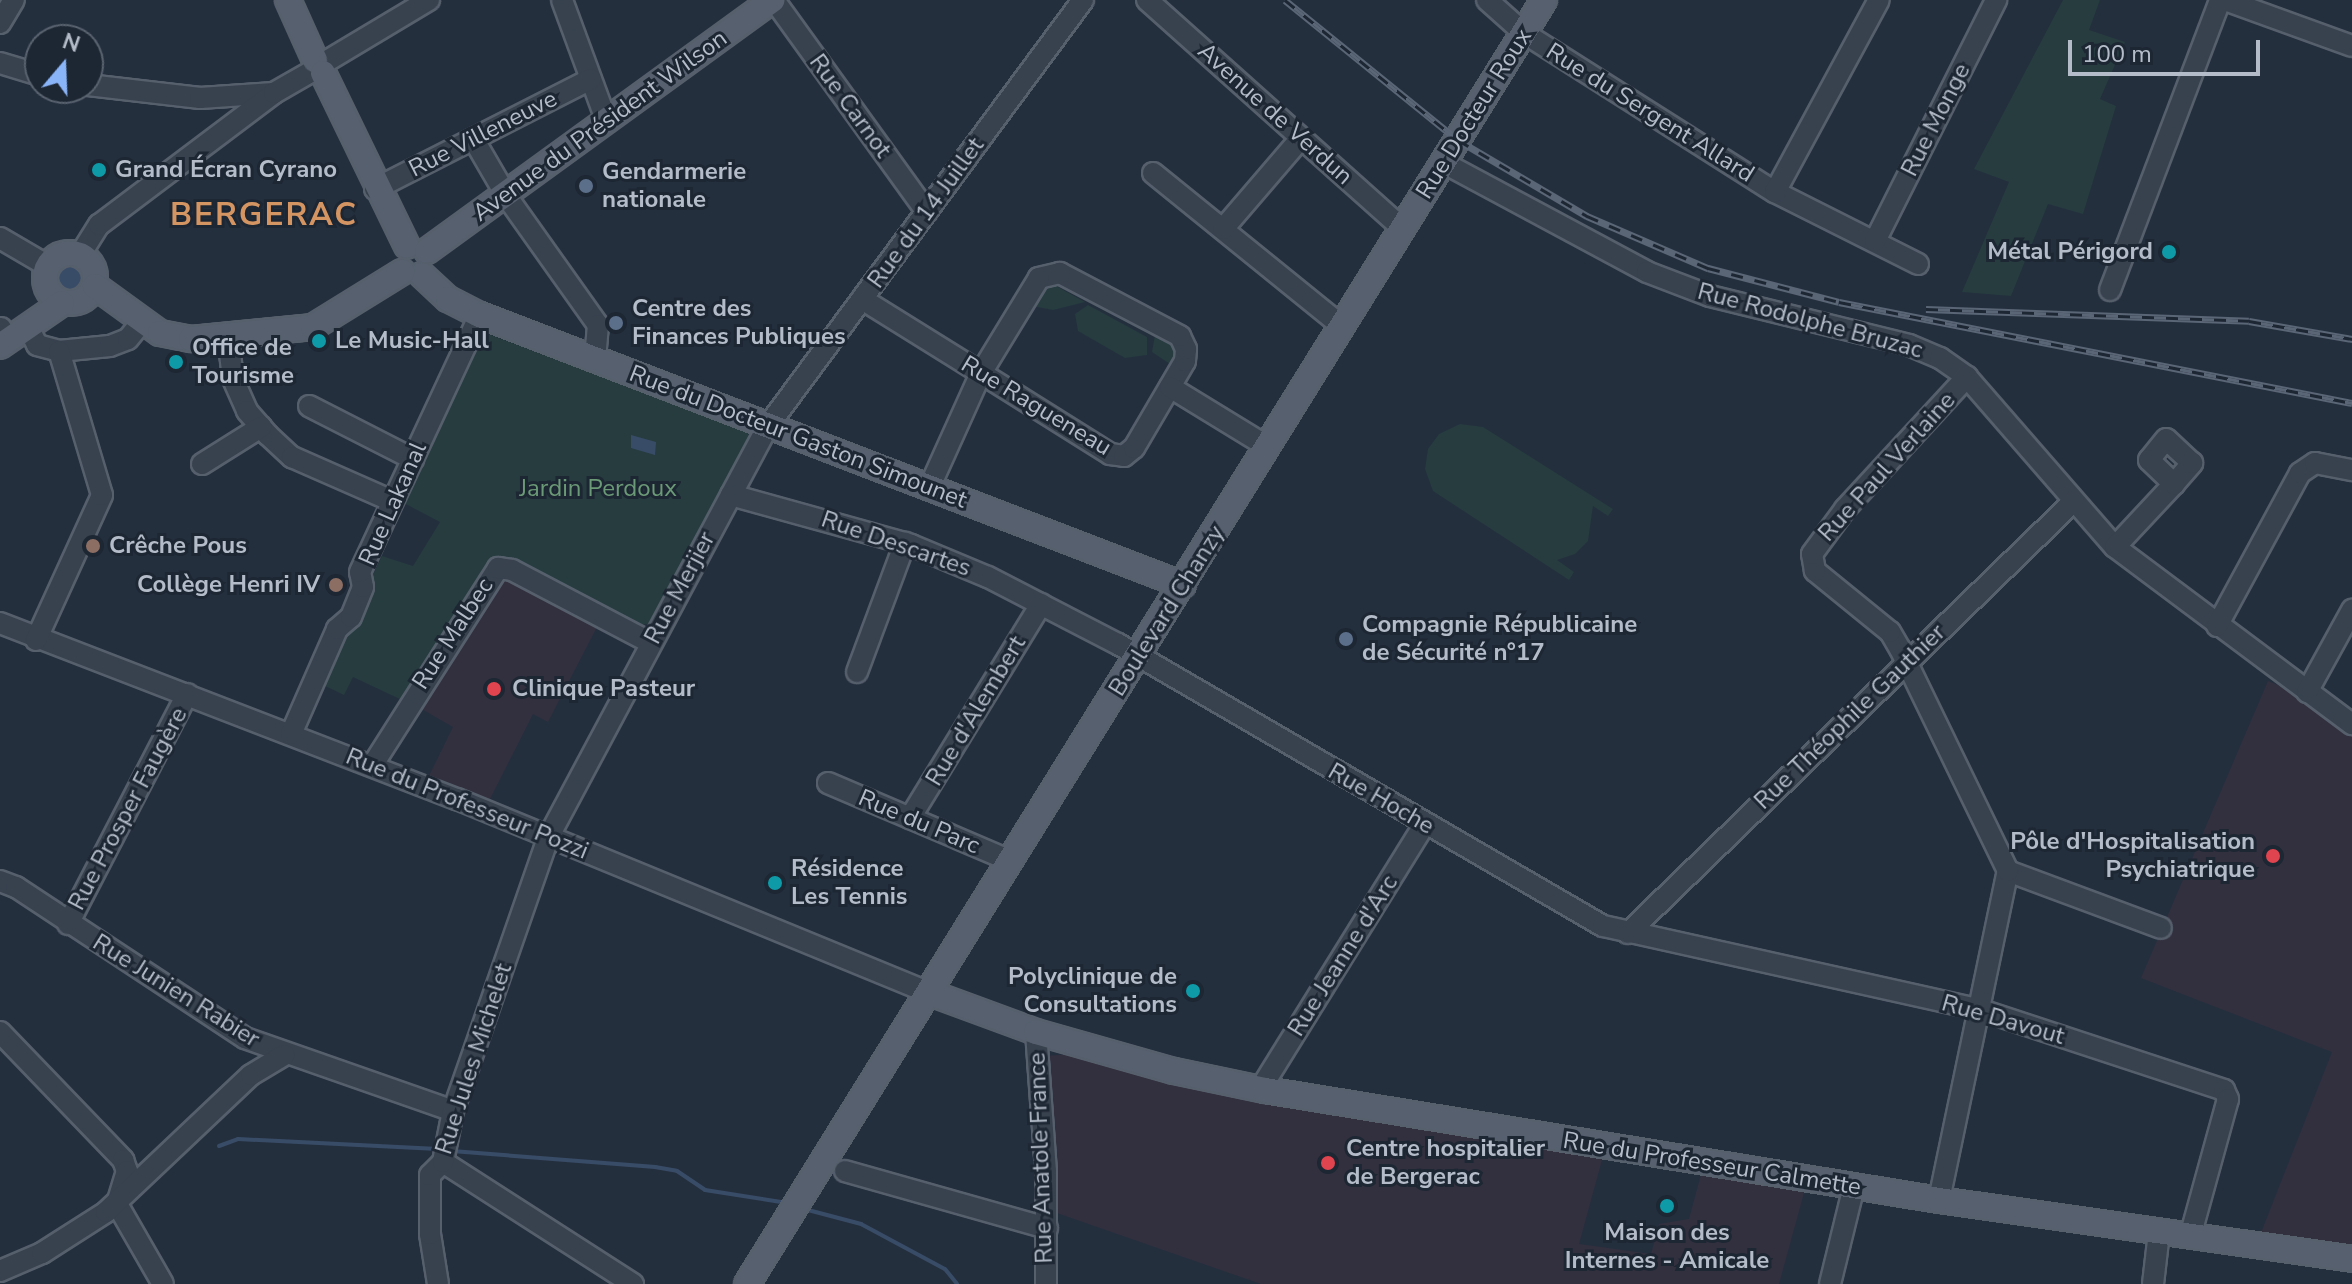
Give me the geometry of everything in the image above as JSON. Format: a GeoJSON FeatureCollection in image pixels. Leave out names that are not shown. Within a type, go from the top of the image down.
{"type":"FeatureCollection","features":[{"type":"Feature","properties":{"kind":"main road"},"geometry":{"type":"LineString","coordinates":[[0,346],[73,295],[92,265],[80,255],[59,256],[48,266],[73,295],[121,308],[175,338],[313,327],[430,264],[375,189],[288,0]]}},
{"type":"Feature","properties":{"kind":"main road","name":"Avenue du Président Wilson"},"geometry":{"type":"LineString","coordinates":[[417,249],[507,197],[773,0]]}},
{"type":"Feature","properties":{"kind":"main road","name":"Rue Docteur Roux"},"geometry":{"type":"LineString","coordinates":[[1403,229],[1544,0]]}},
{"type":"Feature","properties":{"kind":"main road","name":"Boulevard Chanzy"},"geometry":{"type":"LineString","coordinates":[[747,1284],[1403,229]]}},
{"type":"Feature","properties":{"kind":"main road","name":"Rue du Docteur Gaston Simounet"},"geometry":{"type":"LineString","coordinates":[[412,273],[448,299],[480,315],[1183,585]]}},
{"type":"Feature","properties":{"kind":"main road"},"geometry":{"type":"LineString","coordinates":[[0,328],[33,316],[73,295]]}},
{"type":"Feature","properties":{"kind":"main road","name":"Rue du Professeur Calmette"},"geometry":{"type":"LineString","coordinates":[[930,993],[1036,1032],[1174,1071],[1261,1088],[1939,1200],[2352,1259]]}},
{"type":"Feature","properties":{"kind":"street"},"geometry":{"type":"LineString","coordinates":[[0,23],[14,0]]}},
{"type":"Feature","properties":{"kind":"street"},"geometry":{"type":"LineString","coordinates":[[80,255],[99,225],[274,93],[429,0]]}},
{"type":"Feature","properties":{"kind":"street"},"geometry":{"type":"LineString","coordinates":[[562,0],[607,122]]}},
{"type":"Feature","properties":{"kind":"street","name":"Rue Carnot"},"geometry":{"type":"LineString","coordinates":[[773,0],[927,212]]}},
{"type":"Feature","properties":{"kind":"street","name":"Rue du 14 Juillet"},"geometry":{"type":"LineString","coordinates":[[768,426],[1083,0]]}},
{"type":"Feature","properties":{"kind":"street","name":"Avenue de Verdun"},"geometry":{"type":"LineString","coordinates":[[1147,0],[1403,229]]}},
{"type":"Feature","properties":{"kind":"street","name":"Rue du Sergent Allard"},"geometry":{"type":"LineString","coordinates":[[1487,0],[1524,33],[1775,192],[1918,264]]}},
{"type":"Feature","properties":{"kind":"street"},"geometry":{"type":"LineString","coordinates":[[1775,192],[1879,0]]}},
{"type":"Feature","properties":{"kind":"street","name":"Rue Monge"},"geometry":{"type":"LineString","coordinates":[[1875,241],[1996,0]]}},
{"type":"Feature","properties":{"kind":"street"},"geometry":{"type":"LineString","coordinates":[[2110,290],[2223,0],[2352,46]]}},
{"type":"Feature","properties":{"kind":"street"},"geometry":{"type":"LineString","coordinates":[[0,63],[24,70]]}},
{"type":"Feature","properties":{"kind":"street","name":"Rue Villeneuve"},"geometry":{"type":"LineString","coordinates":[[375,189],[591,79]]}},
{"type":"Feature","properties":{"kind":"street"},"geometry":{"type":"LineString","coordinates":[[104,87],[200,98],[274,93]]}},
{"type":"Feature","properties":{"kind":"street"},"geometry":{"type":"LineString","coordinates":[[1223,229],[1301,138]]}},
{"type":"Feature","properties":{"kind":"street"},"geometry":{"type":"LineString","coordinates":[[474,140],[507,197],[598,325],[595,359]]}},
{"type":"Feature","properties":{"kind":"street","name":"Rue Rodolphe Bruzac"},"geometry":{"type":"LineString","coordinates":[[1444,163],[1647,272],[1771,314],[1909,345],[1967,377],[2115,547],[2352,724]]}},
{"type":"Feature","properties":{"kind":"street"},"geometry":{"type":"LineString","coordinates":[[1153,173],[1342,326]]}},
{"type":"Feature","properties":{"kind":"street"},"geometry":{"type":"LineString","coordinates":[[0,238],[48,266]]}},
{"type":"Feature","properties":{"kind":"street"},"geometry":{"type":"LineString","coordinates":[[929,488],[981,373],[1039,278],[1060,273],[1180,336],[1185,361],[1170,387],[1268,447]]}},
{"type":"Feature","properties":{"kind":"street","name":"Rue Ragueneau"},"geometry":{"type":"LineString","coordinates":[[862,299],[1110,454],[1124,456],[1170,387]]}},
{"type":"Feature","properties":{"kind":"street","name":"Rue Lakanal"},"geometry":{"type":"LineString","coordinates":[[291,734],[337,629],[351,617],[363,587],[360,572],[480,315]]}},
{"type":"Feature","properties":{"kind":"street"},"geometry":{"type":"LineString","coordinates":[[28,327],[37,345],[59,351],[110,346],[128,339],[142,322]]}},
{"type":"Feature","properties":{"kind":"street"},"geometry":{"type":"LineString","coordinates":[[228,336],[233,379],[261,427],[292,457],[392,501]]}},
{"type":"Feature","properties":{"kind":"street"},"geometry":{"type":"LineString","coordinates":[[36,640],[102,495],[59,351]]}},
{"type":"Feature","properties":{"kind":"street","name":"Rue Paul Verlaine"},"geometry":{"type":"LineString","coordinates":[[1905,663],[1890,632],[1815,571],[1812,554],[1845,509],[1967,377]]}},
{"type":"Feature","properties":{"kind":"street"},"geometry":{"type":"LineString","coordinates":[[309,406],[413,459]]}},
{"type":"Feature","properties":{"kind":"street","name":"Rue Merjier"},"geometry":{"type":"LineString","coordinates":[[549,836],[768,426]]}},
{"type":"Feature","properties":{"kind":"street"},"geometry":{"type":"LineString","coordinates":[[202,464],[261,427]]}},
{"type":"Feature","properties":{"kind":"street"},"geometry":{"type":"LineString","coordinates":[[2217,626],[2300,473],[2315,463],[2352,470]]}},
{"type":"Feature","properties":{"kind":"street"},"geometry":{"type":"LineString","coordinates":[[2115,547],[2174,484]]}},
{"type":"Feature","properties":{"kind":"street","name":"Rue Descartes"},"geometry":{"type":"LineString","coordinates":[[731,495],[778,505],[905,543],[1041,604],[1138,657]]}},
{"type":"Feature","properties":{"kind":"street","name":"Rue Théophile Gauthier"},"geometry":{"type":"LineString","coordinates":[[1628,933],[2073,502]]}},
{"type":"Feature","properties":{"kind":"street"},"geometry":{"type":"LineString","coordinates":[[857,672],[905,543]]}},
{"type":"Feature","properties":{"kind":"street","name":"Rue Malbec"},"geometry":{"type":"LineString","coordinates":[[372,766],[494,572],[512,570],[651,643]]}},
{"type":"Feature","properties":{"kind":"street","name":"Rue d'Alembert"},"geometry":{"type":"LineString","coordinates":[[910,818],[1041,604]]}},
{"type":"Feature","properties":{"kind":"street"},"geometry":{"type":"LineString","coordinates":[[2307,692],[2352,610]]}},
{"type":"Feature","properties":{"kind":"street","name":"Rue du Professeur Pozzi"},"geometry":{"type":"LineString","coordinates":[[0,623],[36,640],[187,694],[549,836],[930,993]]}},
{"type":"Feature","properties":{"kind":"street","name":"Rue Hoche"},"geometry":{"type":"LineString","coordinates":[[1138,657],[1603,926],[1628,933]]}},
{"type":"Feature","properties":{"kind":"street"},"geometry":{"type":"LineString","coordinates":[[1905,663],[2008,871],[1939,1200]]}},
{"type":"Feature","properties":{"kind":"street","name":"Rue Prosper Faugère"},"geometry":{"type":"LineString","coordinates":[[68,924],[187,694]]}},
{"type":"Feature","properties":{"kind":"street","name":"Rue du Parc"},"geometry":{"type":"LineString","coordinates":[[828,783],[1011,861]]}},
{"type":"Feature","properties":{"kind":"street","name":"Rue Jeanne d'Arc"},"geometry":{"type":"LineString","coordinates":[[1261,1088],[1425,824]]}},
{"type":"Feature","properties":{"kind":"street","name":"Rue Jules Michelet"},"geometry":{"type":"LineString","coordinates":[[438,1284],[430,1234],[430,1175],[443,1162],[453,1111],[549,836]]}},
{"type":"Feature","properties":{"kind":"street"},"geometry":{"type":"LineString","coordinates":[[2008,871],[2161,928]]}},
{"type":"Feature","properties":{"kind":"street","name":"Rue Junien Rabier"},"geometry":{"type":"LineString","coordinates":[[0,881],[245,1038],[284,1055],[439,1101],[453,1111]]}},
{"type":"Feature","properties":{"kind":"street","name":"Rue Davout"},"geometry":{"type":"LineString","coordinates":[[1628,933],[1981,1010],[2224,1090],[2228,1099],[2190,1237]]}},
{"type":"Feature","properties":{"kind":"street"},"geometry":{"type":"LineString","coordinates":[[0,1032],[123,1160],[127,1171],[117,1204],[163,1284]]}},
{"type":"Feature","properties":{"kind":"street","name":"Rue Anatole France"},"geometry":{"type":"LineString","coordinates":[[1036,1032],[1048,1283]]}},
{"type":"Feature","properties":{"kind":"street"},"geometry":{"type":"LineString","coordinates":[[245,1038],[252,1057],[251,1075]]}},
{"type":"Feature","properties":{"kind":"street"},"geometry":{"type":"LineString","coordinates":[[0,1271],[83,1230],[117,1204],[251,1075],[284,1055]]}},
{"type":"Feature","properties":{"kind":"street"},"geometry":{"type":"LineString","coordinates":[[123,1160],[158,1164]]}},
{"type":"Feature","properties":{"kind":"street"},"geometry":{"type":"LineString","coordinates":[[443,1162],[633,1284]]}},
{"type":"Feature","properties":{"kind":"street"},"geometry":{"type":"LineString","coordinates":[[845,1171],[1047,1228]]}},
{"type":"Feature","properties":{"kind":"street"},"geometry":{"type":"LineString","coordinates":[[1830,1284],[1854,1186]]}},
{"type":"Feature","properties":{"kind":"street"},"geometry":{"type":"LineString","coordinates":[[2153,1284],[2159,1232]]}},
{"type":"Feature","properties":{"kind":"shaded area","name":"Clinique Pasteur"},"geometry":{"type":"Polygon","coordinates":[[[499,574],[600,621],[548,722],[533,714],[488,803],[428,778],[453,727],[413,704],[499,574]]]}},
{"type":"Feature","properties":{"kind":"shaded area","name":"Pôle d'Hospitalisation Psychiatrique"},"geometry":{"type":"Polygon","coordinates":[[[2268,681],[2295,692],[2352,734],[2352,1245],[2259,1238],[2332,1052],[2141,978],[2268,681]]]}},
{"type":"Feature","properties":{"kind":"shaded area","name":"Centre hospitalier de Bergerac"},"geometry":{"type":"Polygon","coordinates":[[[1072,1054],[1603,1156],[1579,1244],[1651,1254],[1659,1224],[1689,1219],[1702,1171],[1805,1189],[1779,1284],[1261,1284],[1057,1213],[1046,1056],[1072,1054]]]}},
{"type":"Feature","properties":{"kind":"green space"},"geometry":{"type":"Polygon","coordinates":[[[2063,0],[2100,0],[2089,30],[2125,42],[2100,99],[2116,106],[2083,214],[2048,204],[2011,296],[1962,292],[2009,182],[1974,169],[2063,0]]]}},
{"type":"Feature","properties":{"kind":"green space"},"geometry":{"type":"Polygon","coordinates":[[[1047,281],[1085,302],[1053,310],[1032,306],[1047,281]]]}},
{"type":"Feature","properties":{"kind":"green space"},"geometry":{"type":"Polygon","coordinates":[[[1088,305],[1147,337],[1147,355],[1125,358],[1078,331],[1075,314],[1088,305]]]}},
{"type":"Feature","properties":{"kind":"green space","name":"Jardin Perdoux"},"geometry":{"type":"Polygon","coordinates":[[[483,332],[747,431],[750,440],[648,624],[630,626],[505,562],[404,701],[353,677],[344,695],[321,684],[382,556],[413,566],[440,522],[400,501],[483,332]]]}},
{"type":"Feature","properties":{"kind":"green space"},"geometry":{"type":"Polygon","coordinates":[[[1155,335],[1175,348],[1173,366],[1152,352],[1155,335]]]}},
{"type":"Feature","properties":{"kind":"green space"},"geometry":{"type":"Polygon","coordinates":[[[1460,424],[1483,427],[1613,509],[1608,516],[1593,506],[1588,541],[1575,554],[1557,560],[1574,572],[1569,580],[1433,491],[1425,469],[1428,449],[1439,434],[1460,424]]]}},
{"type":"Feature","properties":{"kind":"water"},"geometry":{"type":"Polygon","coordinates":[[[70,267],[79,270],[82,279],[79,288],[70,291],[61,288],[58,279],[61,270],[70,267]]]}},
{"type":"Feature","properties":{"kind":"water"},"geometry":{"type":"Polygon","coordinates":[[[631,435],[656,442],[655,455],[631,448],[631,435]]]}},
{"type":"Feature","properties":{"kind":"waterway"},"geometry":{"type":"LineString","coordinates":[[219,1146],[238,1139],[433,1149]]}},
{"type":"Feature","properties":{"kind":"waterway"},"geometry":{"type":"LineString","coordinates":[[452,1151],[655,1167],[677,1171],[705,1190],[781,1202]]}},
{"type":"Feature","properties":{"kind":"waterway"},"geometry":{"type":"LineString","coordinates":[[808,1210],[861,1224],[945,1269],[957,1284]]}},
{"type":"Feature","properties":{"kind":"railway"},"geometry":{"type":"LineString","coordinates":[[1285,0],[1458,140],[1587,216],[1708,268],[1839,302],[2352,403]]}},
{"type":"Feature","properties":{"kind":"railway"},"geometry":{"type":"LineString","coordinates":[[1926,309],[2249,321],[2352,339]]}},
{"type":"Feature","properties":{"kind":"place","name":"Grand Écran Cyrano"},"geometry":{"type":"Point","coordinates":[99,170]}},
{"type":"Feature","properties":{"kind":"place","name":"Gendarmerie nationale"},"geometry":{"type":"Point","coordinates":[586,186]}},
{"type":"Feature","properties":{"kind":"place","name":"Métal Périgord"},"geometry":{"type":"Point","coordinates":[2169,252]}},
{"type":"Feature","properties":{"kind":"place","name":"Centre des Finances Publiques"},"geometry":{"type":"Point","coordinates":[616,323]}},
{"type":"Feature","properties":{"kind":"place","name":"Le Music-Hall"},"geometry":{"type":"Point","coordinates":[319,341]}},
{"type":"Feature","properties":{"kind":"place","name":"Office de Tourisme"},"geometry":{"type":"Point","coordinates":[176,362]}},
{"type":"Feature","properties":{"kind":"place","name":"Crêche Pous"},"geometry":{"type":"Point","coordinates":[93,546]}},
{"type":"Feature","properties":{"kind":"place","name":"Collège Henri IV"},"geometry":{"type":"Point","coordinates":[336,585]}},
{"type":"Feature","properties":{"kind":"place","name":"Compagnie Républicaine de Sécurité n°17"},"geometry":{"type":"Point","coordinates":[1346,639]}},
{"type":"Feature","properties":{"kind":"place","name":"Clinique Pasteur"},"geometry":{"type":"Point","coordinates":[494,689]}},
{"type":"Feature","properties":{"kind":"place","name":"Pôle d'Hospitalisation Psychiatrique"},"geometry":{"type":"Point","coordinates":[2273,856]}},
{"type":"Feature","properties":{"kind":"place","name":"Résidence Les Tennis"},"geometry":{"type":"Point","coordinates":[775,883]}},
{"type":"Feature","properties":{"kind":"place","name":"Polyclinique de Consultations"},"geometry":{"type":"Point","coordinates":[1193,991]}},
{"type":"Feature","properties":{"kind":"place","name":"Centre hospitalier de Bergerac"},"geometry":{"type":"Point","coordinates":[1328,1163]}},
{"type":"Feature","properties":{"kind":"place","name":"Maison des Internes - Amicale"},"geometry":{"type":"Point","coordinates":[1667,1206]}},
{"type":"Feature","properties":{"kind":"district","name":"BERGERAC"},"geometry":{"type":"Point","coordinates":[264,215]}}]}
